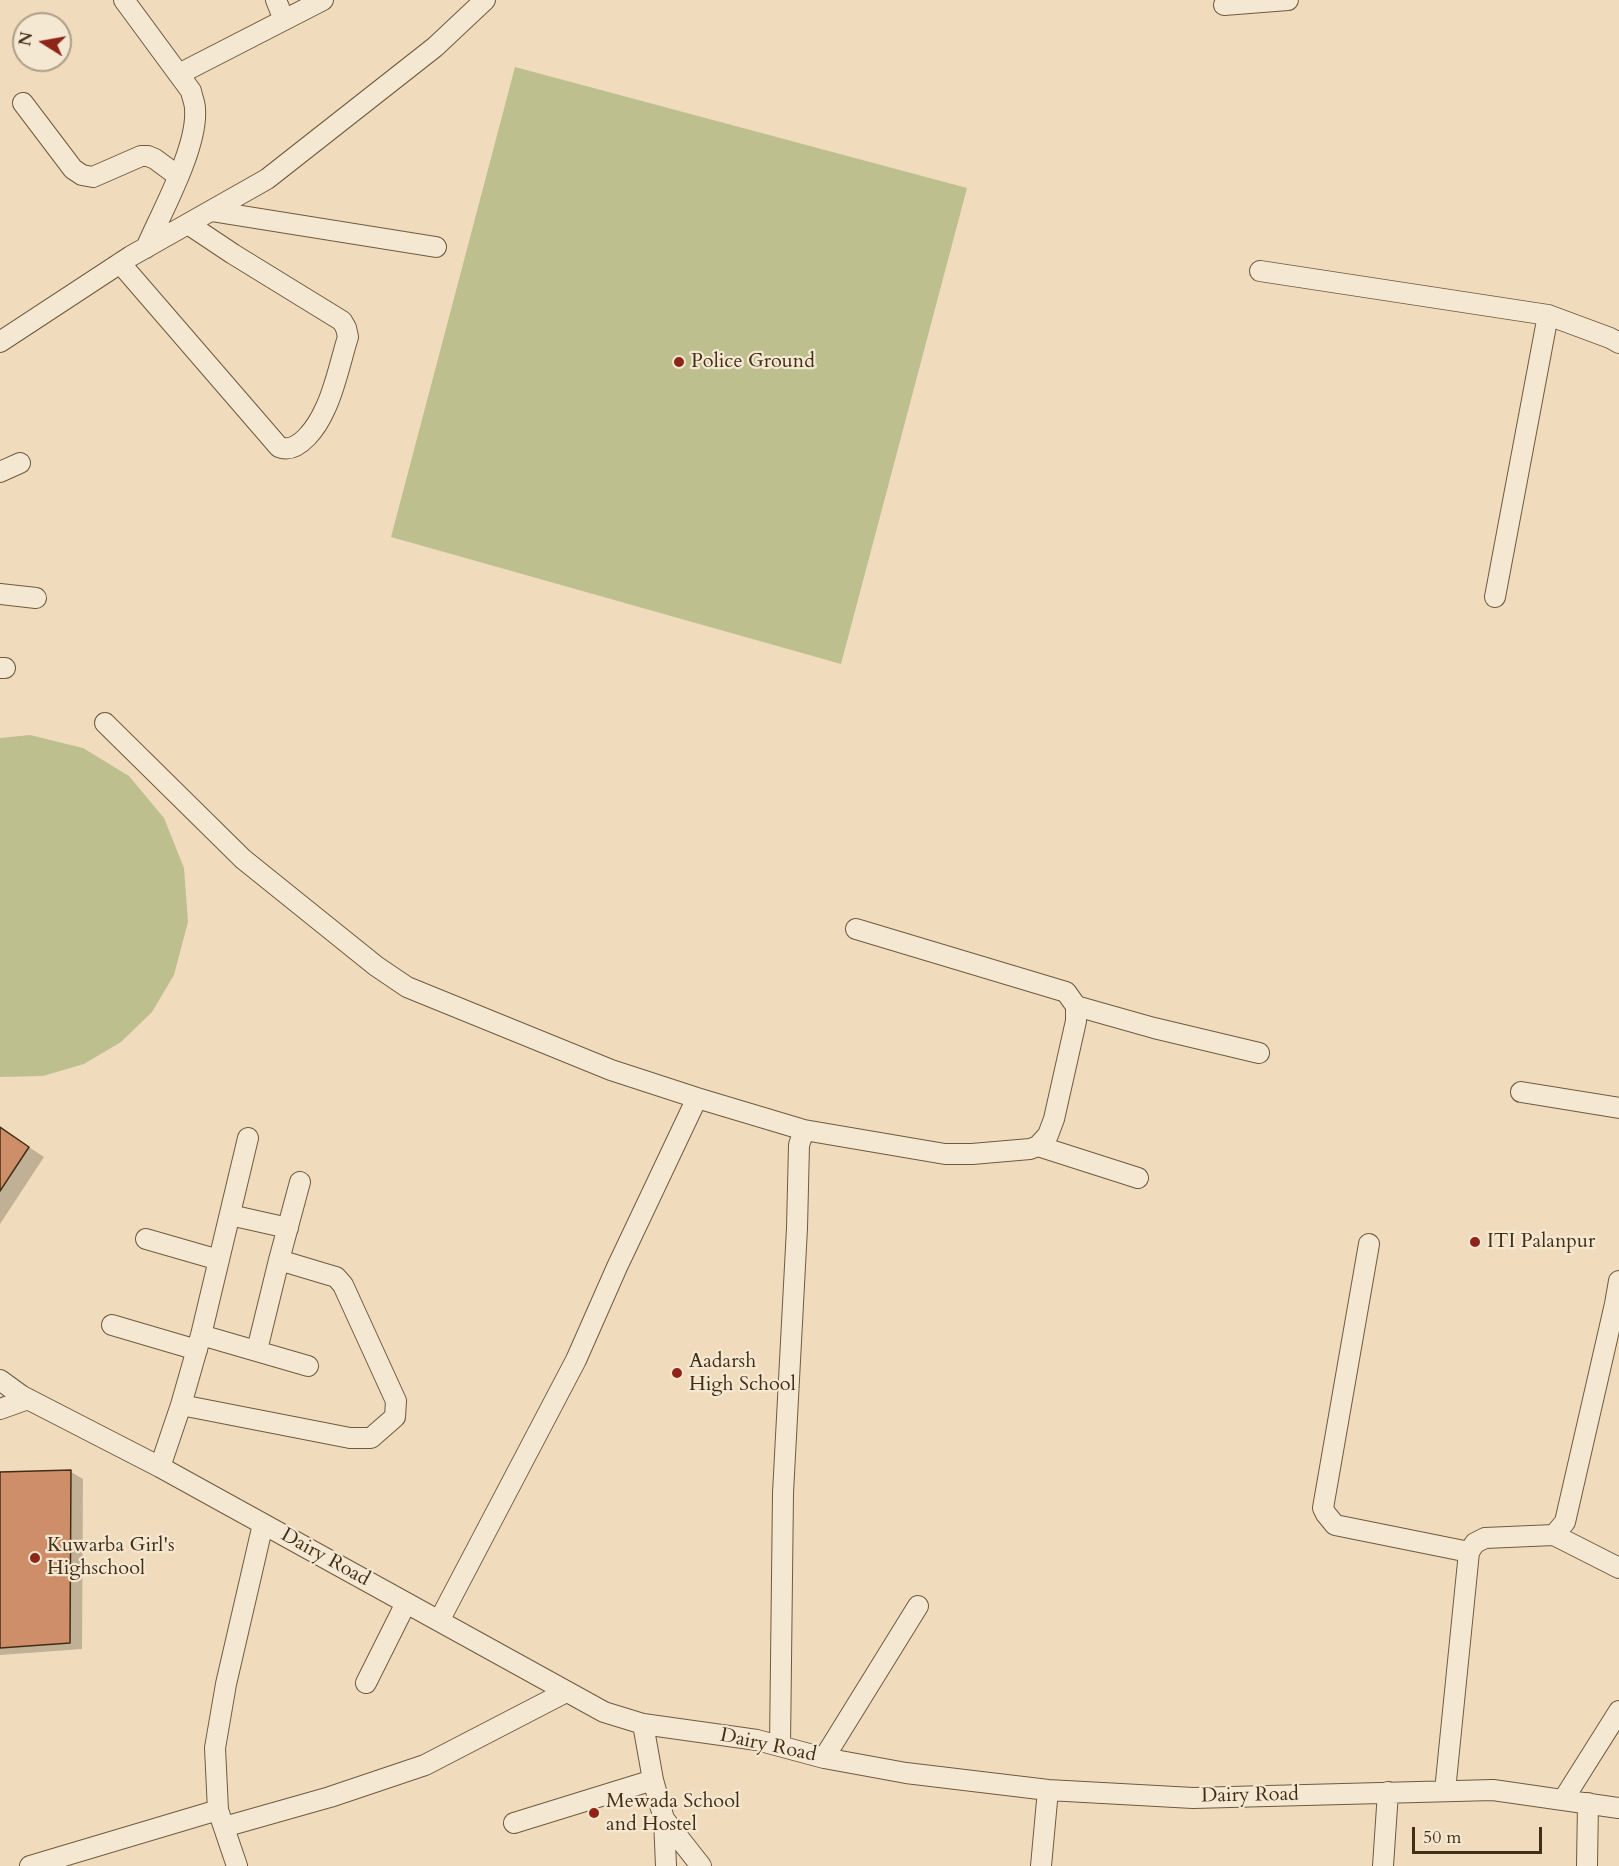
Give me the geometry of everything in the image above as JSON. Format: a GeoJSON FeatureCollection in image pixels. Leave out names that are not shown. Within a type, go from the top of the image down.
{"type":"FeatureCollection","features":[{"type":"Feature","properties":{"kind":"street"},"geometry":{"type":"LineString","coordinates":[[124,0],[191,91],[195,107],[190,149],[146,248]]}},
{"type":"Feature","properties":{"kind":"street"},"geometry":{"type":"LineString","coordinates":[[276,0],[284,20]]}},
{"type":"Feature","properties":{"kind":"street"},"geometry":{"type":"LineString","coordinates":[[179,74],[323,0]]}},
{"type":"Feature","properties":{"kind":"street"},"geometry":{"type":"LineString","coordinates":[[0,342],[120,263],[267,179],[435,47],[485,0]]}},
{"type":"Feature","properties":{"kind":"street"},"geometry":{"type":"LineString","coordinates":[[1224,5],[1288,0]]}},
{"type":"Feature","properties":{"kind":"street"},"geometry":{"type":"LineString","coordinates":[[23,103],[73,169],[82,175],[93,177],[141,156],[148,156],[178,176]]}},
{"type":"Feature","properties":{"kind":"street"},"geometry":{"type":"LineString","coordinates":[[212,211],[436,247]]}},
{"type":"Feature","properties":{"kind":"street"},"geometry":{"type":"LineString","coordinates":[[120,263],[279,447],[284,449],[295,446],[312,431],[326,408],[348,337],[346,328],[342,321],[188,224]]}},
{"type":"Feature","properties":{"kind":"street"},"geometry":{"type":"LineString","coordinates":[[1260,271],[1548,315],[1619,343]]}},
{"type":"Feature","properties":{"kind":"street"},"geometry":{"type":"LineString","coordinates":[[1495,597],[1548,315]]}},
{"type":"Feature","properties":{"kind":"street"},"geometry":{"type":"LineString","coordinates":[[0,472],[20,463]]}},
{"type":"Feature","properties":{"kind":"street"},"geometry":{"type":"LineString","coordinates":[[0,594],[36,598]]}},
{"type":"Feature","properties":{"kind":"street"},"geometry":{"type":"LineString","coordinates":[[105,723],[243,859],[376,966],[407,987],[611,1070],[804,1130],[945,1154],[1019,1150],[1038,1146],[1048,1135],[1054,1119],[1076,1021],[1076,1006],[1066,992],[856,929]]}},
{"type":"Feature","properties":{"kind":"street"},"geometry":{"type":"LineString","coordinates":[[1076,1006],[1154,1028],[1259,1053]]}},
{"type":"Feature","properties":{"kind":"street"},"geometry":{"type":"LineString","coordinates":[[1521,1092],[1619,1108]]}},
{"type":"Feature","properties":{"kind":"street"},"geometry":{"type":"LineString","coordinates":[[438,1621],[576,1360],[697,1098]]}},
{"type":"Feature","properties":{"kind":"street"},"geometry":{"type":"LineString","coordinates":[[780,1746],[783,1493],[797,1228],[799,1145],[804,1130]]}},
{"type":"Feature","properties":{"kind":"street"},"geometry":{"type":"LineString","coordinates":[[159,1467],[181,1405],[199,1342],[248,1138]]}},
{"type":"Feature","properties":{"kind":"street"},"geometry":{"type":"LineString","coordinates":[[1038,1146],[1138,1178]]}},
{"type":"Feature","properties":{"kind":"street"},"geometry":{"type":"LineString","coordinates":[[257,1350],[300,1182]]}},
{"type":"Feature","properties":{"kind":"street"},"geometry":{"type":"LineString","coordinates":[[230,1215],[288,1228]]}},
{"type":"Feature","properties":{"kind":"street"},"geometry":{"type":"LineString","coordinates":[[146,1239],[219,1260]]}},
{"type":"Feature","properties":{"kind":"street"},"geometry":{"type":"LineString","coordinates":[[1369,1244],[1323,1508],[1335,1525],[1469,1552]]}},
{"type":"Feature","properties":{"kind":"street"},"geometry":{"type":"LineString","coordinates":[[181,1405],[350,1438],[371,1438],[395,1417],[396,1401],[343,1285],[336,1277],[279,1260]]}},
{"type":"Feature","properties":{"kind":"street"},"geometry":{"type":"LineString","coordinates":[[1554,1535],[1564,1522],[1617,1305],[1619,1281]]}},
{"type":"Feature","properties":{"kind":"street"},"geometry":{"type":"LineString","coordinates":[[112,1325],[199,1342],[257,1350],[308,1366]]}},
{"type":"Feature","properties":{"kind":"street","name":"Dairy Road"},"geometry":{"type":"LineString","coordinates":[[0,1380],[28,1399],[159,1467],[566,1692],[604,1712],[643,1724],[757,1740],[824,1758],[906,1773],[1048,1790],[1193,1798],[1493,1790],[1619,1808]]}},
{"type":"Feature","properties":{"kind":"street"},"geometry":{"type":"LineString","coordinates":[[0,1409],[28,1399]]}},
{"type":"Feature","properties":{"kind":"street"},"geometry":{"type":"LineString","coordinates":[[237,1866],[221,1819],[215,1748],[226,1684],[263,1524]]}},
{"type":"Feature","properties":{"kind":"street"},"geometry":{"type":"LineString","coordinates":[[1445,1791],[1469,1552],[1475,1543],[1485,1538],[1554,1535],[1619,1568]]}},
{"type":"Feature","properties":{"kind":"street"},"geometry":{"type":"LineString","coordinates":[[366,1683],[406,1603]]}},
{"type":"Feature","properties":{"kind":"street"},"geometry":{"type":"LineString","coordinates":[[824,1758],[918,1606]]}},
{"type":"Feature","properties":{"kind":"street"},"geometry":{"type":"LineString","coordinates":[[30,1866],[221,1819],[330,1797],[425,1765],[566,1692]]}},
{"type":"Feature","properties":{"kind":"street"},"geometry":{"type":"LineString","coordinates":[[1563,1800],[1619,1711]]}},
{"type":"Feature","properties":{"kind":"street"},"geometry":{"type":"LineString","coordinates":[[643,1724],[653,1780],[664,1819],[666,1866]]}},
{"type":"Feature","properties":{"kind":"street"},"geometry":{"type":"LineString","coordinates":[[514,1823],[653,1780]]}},
{"type":"Feature","properties":{"kind":"street"},"geometry":{"type":"LineString","coordinates":[[1041,1866],[1048,1790]]}},
{"type":"Feature","properties":{"kind":"street"},"geometry":{"type":"LineString","coordinates":[[1383,1866],[1388,1792]]}},
{"type":"Feature","properties":{"kind":"street"},"geometry":{"type":"LineString","coordinates":[[1587,1866],[1588,1803]]}},
{"type":"Feature","properties":{"kind":"street"},"geometry":{"type":"LineString","coordinates":[[664,1819],[701,1866]]}},
{"type":"Feature","properties":{"kind":"green space","name":"Police Ground"},"geometry":{"type":"Polygon","coordinates":[[[515,67],[967,188],[841,664],[391,537],[515,67]]]}},
{"type":"Feature","properties":{"kind":"green space"},"geometry":{"type":"Polygon","coordinates":[[[30,735],[83,748],[129,776],[164,818],[184,868],[188,922],[174,975],[152,1012],[121,1042],[84,1064],[43,1076],[0,1077],[0,738],[30,735]]]}},
{"type":"Feature","properties":{"kind":"building"},"geometry":{"type":"Polygon","coordinates":[[[0,1127],[29,1147],[0,1191],[0,1127]]]}},
{"type":"Feature","properties":{"kind":"building","name":"Kuwarba Girl's Highschool"},"geometry":{"type":"Polygon","coordinates":[[[71,1470],[70,1643],[0,1648],[0,1472],[71,1470]]]}},
{"type":"Feature","properties":{"kind":"place","name":"Police Ground"},"geometry":{"type":"Point","coordinates":[679,362]}},
{"type":"Feature","properties":{"kind":"place","name":"ITI Palanpur"},"geometry":{"type":"Point","coordinates":[1475,1242]}},
{"type":"Feature","properties":{"kind":"place","name":"Aadarsh High School"},"geometry":{"type":"Point","coordinates":[677,1373]}},
{"type":"Feature","properties":{"kind":"place","name":"Kuwarba Girl's Highschool"},"geometry":{"type":"Point","coordinates":[35,1558]}},
{"type":"Feature","properties":{"kind":"place","name":"Mewada School and Hostel"},"geometry":{"type":"Point","coordinates":[594,1813]}}]}
